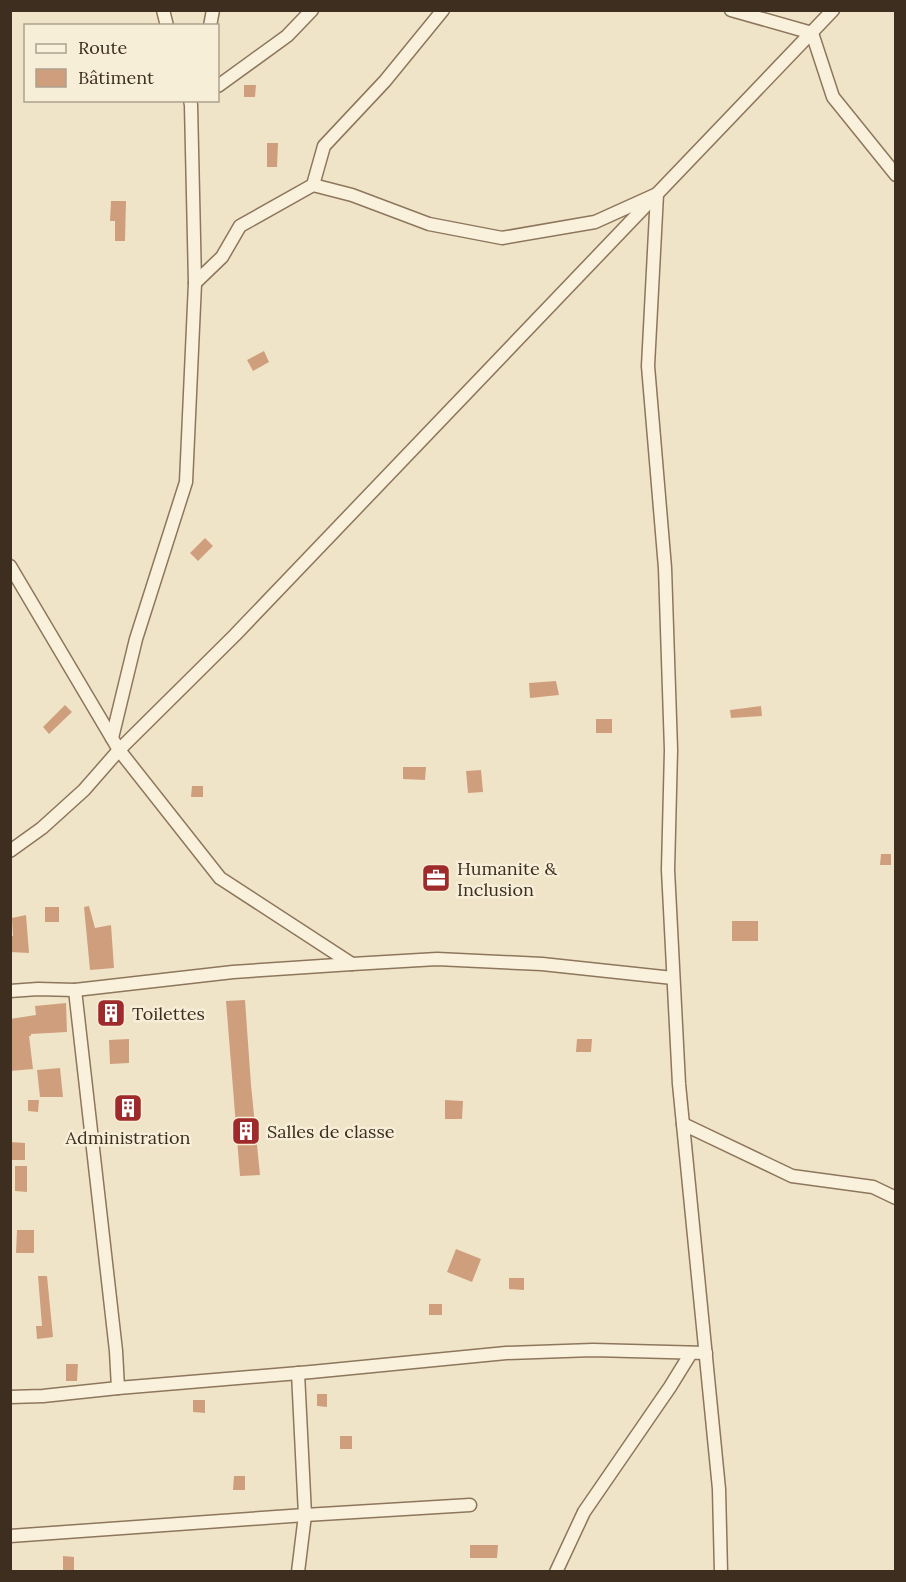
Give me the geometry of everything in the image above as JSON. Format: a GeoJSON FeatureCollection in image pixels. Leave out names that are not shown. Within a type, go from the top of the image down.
{"type":"FeatureCollection","features":[{"type":"Feature","properties":{"kind":"street"},"geometry":{"type":"LineString","coordinates":[[219,85],[287,36],[312,10]]}},
{"type":"Feature","properties":{"kind":"street"},"geometry":{"type":"LineString","coordinates":[[313,185],[324,146],[385,81],[444,10]]}},
{"type":"Feature","properties":{"kind":"street"},"geometry":{"type":"LineString","coordinates":[[731,10],[812,33]]}},
{"type":"Feature","properties":{"kind":"street"},"geometry":{"type":"LineString","coordinates":[[10,851],[42,828],[84,790],[119,750],[235,634],[833,10]]}},
{"type":"Feature","properties":{"kind":"street"},"geometry":{"type":"LineString","coordinates":[[812,33],[833,97],[896,175]]}},
{"type":"Feature","properties":{"kind":"street"},"geometry":{"type":"LineString","coordinates":[[112,738],[136,639],[186,482],[195,283],[193,102]]}},
{"type":"Feature","properties":{"kind":"street"},"geometry":{"type":"LineString","coordinates":[[195,283],[222,257],[240,226],[313,185],[352,195],[429,224],[502,238],[595,222],[657,194]]}},
{"type":"Feature","properties":{"kind":"street"},"geometry":{"type":"LineString","coordinates":[[657,194],[648,366],[665,568],[671,750],[668,870],[673,978],[679,1084],[719,1489],[721,1572]]}},
{"type":"Feature","properties":{"kind":"street"},"geometry":{"type":"LineString","coordinates":[[10,566],[119,750],[220,878],[352,964]]}},
{"type":"Feature","properties":{"kind":"street"},"geometry":{"type":"LineString","coordinates":[[10,991],[75,990],[232,972],[437,959],[542,964],[673,978]]}},
{"type":"Feature","properties":{"kind":"street"},"geometry":{"type":"LineString","coordinates":[[75,990],[116,1351],[118,1388]]}},
{"type":"Feature","properties":{"kind":"street"},"geometry":{"type":"LineString","coordinates":[[683,1124],[792,1176],[873,1187],[896,1198]]}},
{"type":"Feature","properties":{"kind":"street"},"geometry":{"type":"LineString","coordinates":[[10,1397],[43,1396],[506,1353],[593,1350],[706,1353]]}},
{"type":"Feature","properties":{"kind":"street"},"geometry":{"type":"LineString","coordinates":[[556,1572],[584,1512],[691,1353]]}},
{"type":"Feature","properties":{"kind":"street"},"geometry":{"type":"LineString","coordinates":[[298,1373],[304,1515],[298,1572]]}},
{"type":"Feature","properties":{"kind":"street"},"geometry":{"type":"LineString","coordinates":[[10,1536],[470,1505]]}},
{"type":"Feature","properties":{"kind":"building"},"geometry":{"type":"Polygon","coordinates":[[[244,85],[256,85],[255,97],[244,97],[244,85]]]}},
{"type":"Feature","properties":{"kind":"building"},"geometry":{"type":"Polygon","coordinates":[[[267,143],[278,143],[277,167],[267,167],[267,143]]]}},
{"type":"Feature","properties":{"kind":"building"},"geometry":{"type":"Polygon","coordinates":[[[111,201],[126,201],[125,241],[115,241],[115,221],[110,221],[111,201]]]}},
{"type":"Feature","properties":{"kind":"building"},"geometry":{"type":"Polygon","coordinates":[[[264,351],[269,362],[253,371],[247,360],[264,351]]]}},
{"type":"Feature","properties":{"kind":"building"},"geometry":{"type":"Polygon","coordinates":[[[205,538],[213,546],[198,561],[190,553],[205,538]]]}},
{"type":"Feature","properties":{"kind":"building"},"geometry":{"type":"Polygon","coordinates":[[[556,681],[559,695],[530,698],[529,683],[556,681]]]}},
{"type":"Feature","properties":{"kind":"building"},"geometry":{"type":"Polygon","coordinates":[[[65,705],[72,712],[49,734],[43,727],[65,705]]]}},
{"type":"Feature","properties":{"kind":"building"},"geometry":{"type":"Polygon","coordinates":[[[761,706],[762,716],[731,718],[730,710],[761,706]]]}},
{"type":"Feature","properties":{"kind":"building"},"geometry":{"type":"Polygon","coordinates":[[[596,719],[612,719],[612,733],[596,733],[596,719]]]}},
{"type":"Feature","properties":{"kind":"building"},"geometry":{"type":"Polygon","coordinates":[[[403,767],[426,767],[425,780],[403,779],[403,767]]]}},
{"type":"Feature","properties":{"kind":"building"},"geometry":{"type":"Polygon","coordinates":[[[481,770],[483,792],[468,793],[466,771],[481,770]]]}},
{"type":"Feature","properties":{"kind":"building"},"geometry":{"type":"Polygon","coordinates":[[[192,786],[203,786],[203,797],[191,797],[192,786]]]}},
{"type":"Feature","properties":{"kind":"building"},"geometry":{"type":"Polygon","coordinates":[[[881,854],[891,854],[891,865],[880,865],[881,854]]]}},
{"type":"Feature","properties":{"kind":"building"},"geometry":{"type":"Polygon","coordinates":[[[89,906],[95,928],[111,925],[114,968],[90,970],[84,907],[89,906]]]}},
{"type":"Feature","properties":{"kind":"building"},"geometry":{"type":"Polygon","coordinates":[[[45,907],[59,907],[59,922],[45,922],[45,907]]]}},
{"type":"Feature","properties":{"kind":"building"},"geometry":{"type":"Polygon","coordinates":[[[26,915],[29,953],[10,952],[10,937],[13,936],[12,918],[26,915]]]}},
{"type":"Feature","properties":{"kind":"building"},"geometry":{"type":"Polygon","coordinates":[[[732,921],[758,921],[758,941],[732,941],[732,921]]]}},
{"type":"Feature","properties":{"kind":"building"},"geometry":{"type":"Polygon","coordinates":[[[245,1000],[260,1175],[240,1176],[226,1001],[245,1000]]]}},
{"type":"Feature","properties":{"kind":"building"},"geometry":{"type":"Polygon","coordinates":[[[66,1003],[67,1032],[31,1034],[29,1036],[33,1069],[10,1071],[10,1019],[36,1015],[35,1006],[66,1003]]]}},
{"type":"Feature","properties":{"kind":"building"},"geometry":{"type":"Polygon","coordinates":[[[129,1039],[129,1063],[110,1064],[109,1040],[129,1039]]]}},
{"type":"Feature","properties":{"kind":"building"},"geometry":{"type":"Polygon","coordinates":[[[577,1039],[592,1039],[591,1052],[576,1052],[577,1039]]]}},
{"type":"Feature","properties":{"kind":"building"},"geometry":{"type":"Polygon","coordinates":[[[60,1068],[63,1097],[40,1097],[37,1070],[60,1068]]]}},
{"type":"Feature","properties":{"kind":"building","name":"Administration"},"geometry":{"type":"Polygon","coordinates":[[[136,1095],[138,1120],[120,1122],[118,1096],[136,1095]]]}},
{"type":"Feature","properties":{"kind":"building"},"geometry":{"type":"Polygon","coordinates":[[[28,1100],[39,1100],[38,1112],[28,1111],[28,1100]]]}},
{"type":"Feature","properties":{"kind":"building"},"geometry":{"type":"Polygon","coordinates":[[[445,1100],[463,1101],[462,1119],[445,1119],[445,1100]]]}},
{"type":"Feature","properties":{"kind":"building"},"geometry":{"type":"Polygon","coordinates":[[[10,1142],[25,1143],[25,1160],[10,1160],[10,1142]]]}},
{"type":"Feature","properties":{"kind":"building"},"geometry":{"type":"Polygon","coordinates":[[[15,1166],[27,1166],[27,1192],[15,1191],[15,1166]]]}},
{"type":"Feature","properties":{"kind":"building"},"geometry":{"type":"Polygon","coordinates":[[[17,1230],[34,1230],[34,1253],[16,1253],[17,1230]]]}},
{"type":"Feature","properties":{"kind":"building"},"geometry":{"type":"Polygon","coordinates":[[[456,1249],[481,1259],[472,1282],[447,1272],[456,1249]]]}},
{"type":"Feature","properties":{"kind":"building"},"geometry":{"type":"Polygon","coordinates":[[[38,1276],[47,1276],[53,1337],[37,1339],[36,1326],[42,1326],[38,1276]]]}},
{"type":"Feature","properties":{"kind":"building"},"geometry":{"type":"Polygon","coordinates":[[[509,1278],[524,1278],[524,1290],[509,1289],[509,1278]]]}},
{"type":"Feature","properties":{"kind":"building"},"geometry":{"type":"Polygon","coordinates":[[[429,1304],[442,1304],[442,1315],[429,1315],[429,1304]]]}},
{"type":"Feature","properties":{"kind":"building"},"geometry":{"type":"Polygon","coordinates":[[[66,1364],[78,1364],[77,1381],[66,1381],[66,1364]]]}},
{"type":"Feature","properties":{"kind":"building"},"geometry":{"type":"Polygon","coordinates":[[[317,1394],[327,1394],[327,1407],[317,1406],[317,1394]]]}},
{"type":"Feature","properties":{"kind":"building"},"geometry":{"type":"Polygon","coordinates":[[[193,1400],[205,1400],[205,1413],[193,1412],[193,1400]]]}},
{"type":"Feature","properties":{"kind":"building"},"geometry":{"type":"Polygon","coordinates":[[[340,1436],[352,1436],[352,1449],[340,1449],[340,1436]]]}},
{"type":"Feature","properties":{"kind":"building"},"geometry":{"type":"Polygon","coordinates":[[[234,1476],[245,1476],[245,1490],[233,1490],[234,1476]]]}},
{"type":"Feature","properties":{"kind":"building"},"geometry":{"type":"Polygon","coordinates":[[[470,1545],[498,1545],[497,1558],[470,1558],[470,1545]]]}},
{"type":"Feature","properties":{"kind":"building"},"geometry":{"type":"Polygon","coordinates":[[[63,1556],[74,1557],[74,1572],[63,1572],[63,1556]]]}},
{"type":"Feature","properties":{"kind":"place","name":"Humanite & Inclusion"},"geometry":{"type":"Point","coordinates":[436,878]}},
{"type":"Feature","properties":{"kind":"place","name":"Toilettes"},"geometry":{"type":"Point","coordinates":[111,1013]}},
{"type":"Feature","properties":{"kind":"place","name":"Administration"},"geometry":{"type":"Point","coordinates":[128,1108]}},
{"type":"Feature","properties":{"kind":"place","name":"Salles de classe"},"geometry":{"type":"Point","coordinates":[246,1131]}}]}
